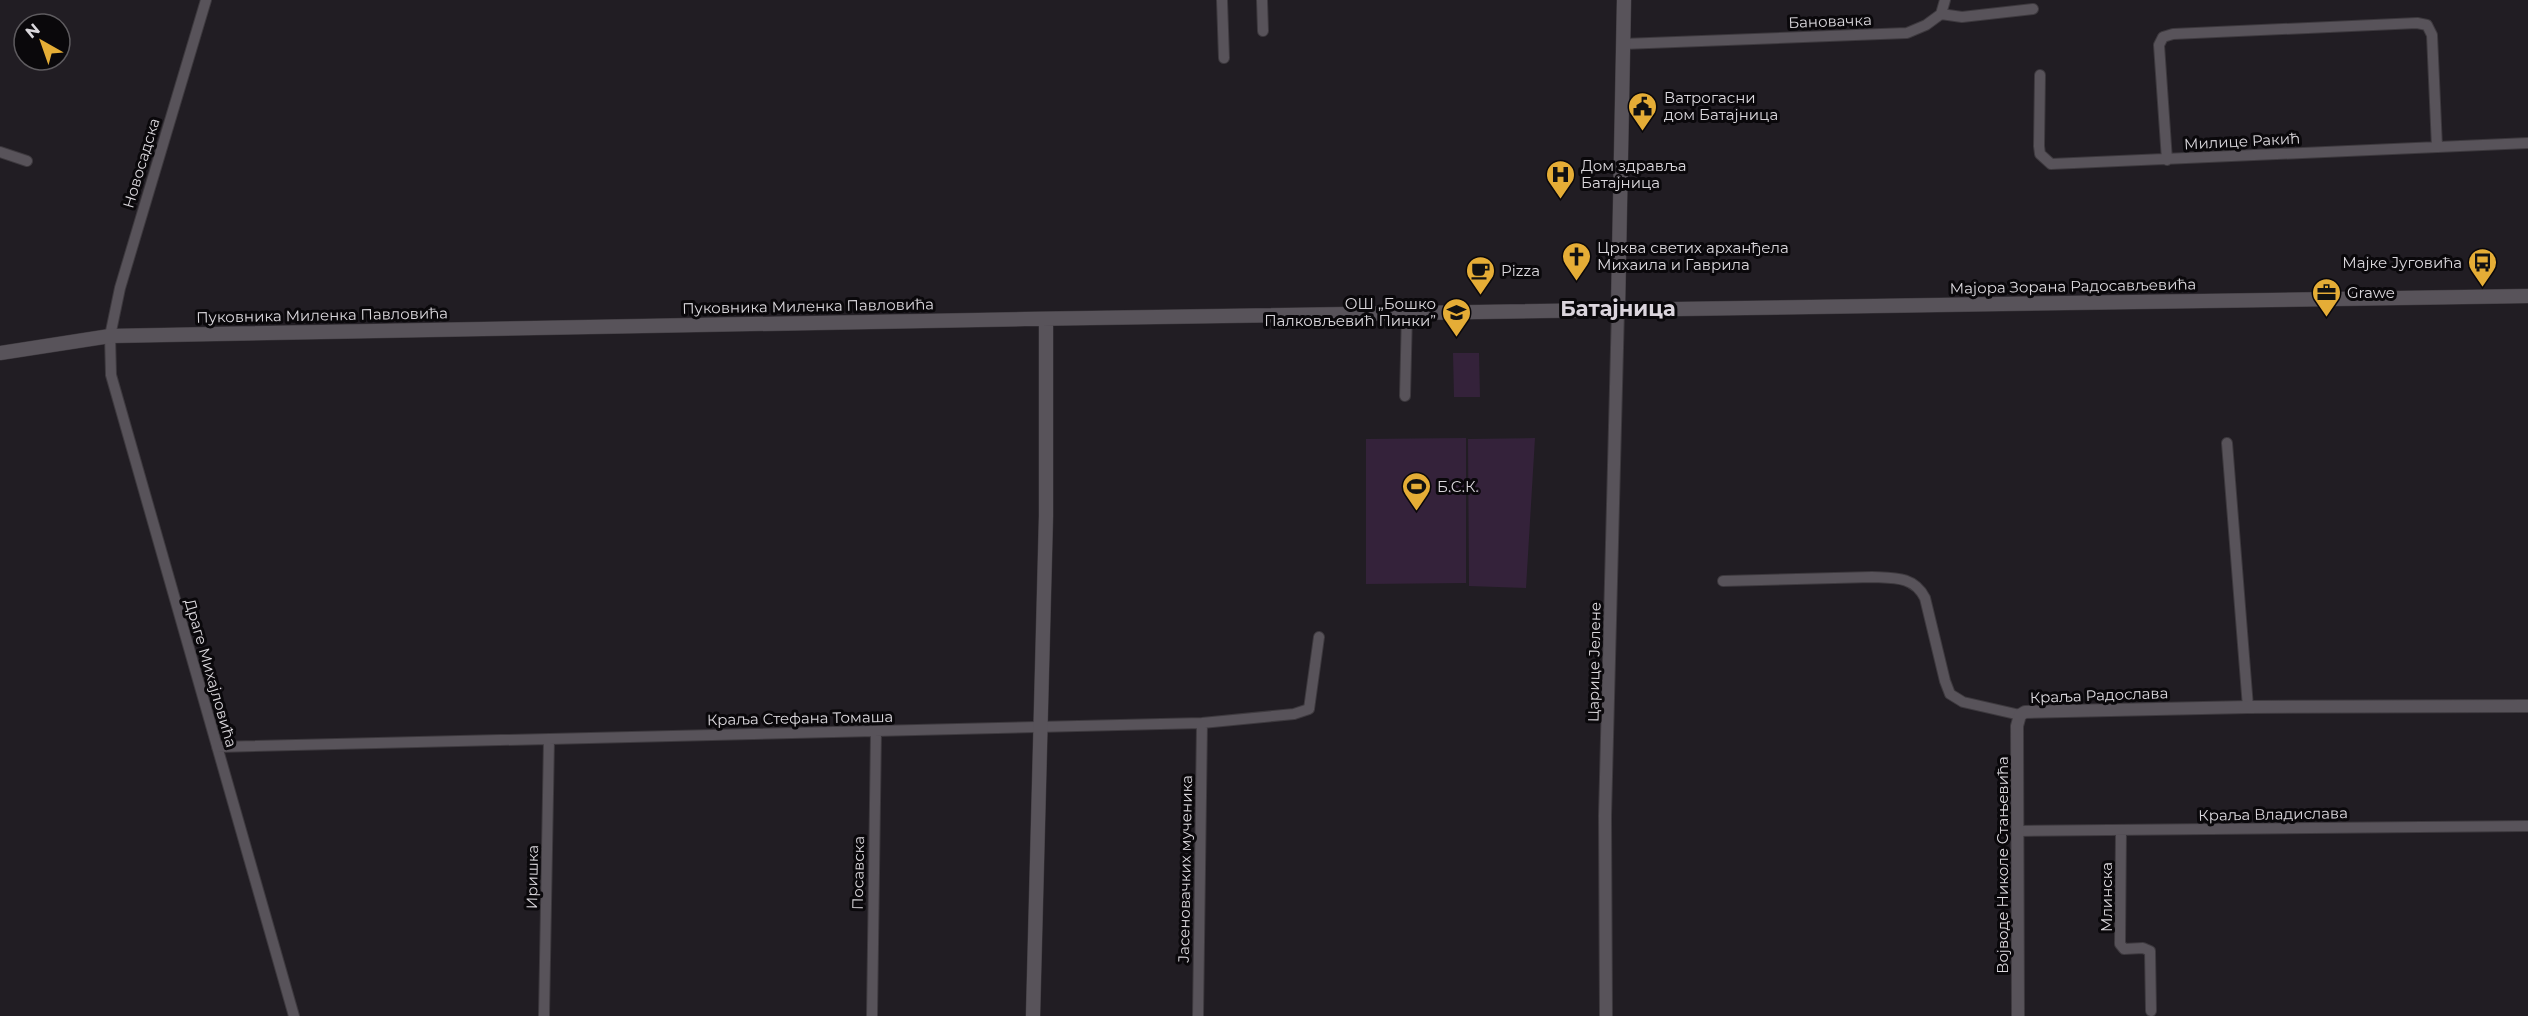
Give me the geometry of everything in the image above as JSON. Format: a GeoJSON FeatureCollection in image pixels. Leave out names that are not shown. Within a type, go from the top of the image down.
{"type":"FeatureCollection","features":[{"type":"Feature","properties":{"kind":"main road"},"geometry":{"type":"LineString","coordinates":[[1618,309],[1624,0]]}},
{"type":"Feature","properties":{"kind":"main road","name":"Мајора Зорана Радосављевића"},"geometry":{"type":"LineString","coordinates":[[1618,309],[2528,296]]}},
{"type":"Feature","properties":{"kind":"main road","name":"Пуковника Миленка Павловића"},"geometry":{"type":"LineString","coordinates":[[0,353],[110,336],[1618,309]]}},
{"type":"Feature","properties":{"kind":"main road"},"geometry":{"type":"LineString","coordinates":[[1034,1016],[1046,504],[1046,319]]}},
{"type":"Feature","properties":{"kind":"street","name":"Новосадска"},"geometry":{"type":"LineString","coordinates":[[110,336],[120,288],[206,0]]}},
{"type":"Feature","properties":{"kind":"street"},"geometry":{"type":"LineString","coordinates":[[1222,0],[1224,58]]}},
{"type":"Feature","properties":{"kind":"street"},"geometry":{"type":"LineString","coordinates":[[1262,0],[1263,31]]}},
{"type":"Feature","properties":{"kind":"street"},"geometry":{"type":"LineString","coordinates":[[1945,0],[1941,14],[1962,17],[2032,9]]}},
{"type":"Feature","properties":{"kind":"street","name":"Бановачка"},"geometry":{"type":"LineString","coordinates":[[1623,44],[1907,33],[1926,25],[1941,14]]}},
{"type":"Feature","properties":{"kind":"street"},"geometry":{"type":"LineString","coordinates":[[2167,160],[2160,45],[2163,37],[2173,34],[2417,23],[2427,25],[2432,35],[2437,147]]}},
{"type":"Feature","properties":{"kind":"street","name":"Милице Ракић"},"geometry":{"type":"LineString","coordinates":[[2040,75],[2039,146],[2040,154],[2051,164],[2528,143]]}},
{"type":"Feature","properties":{"kind":"street"},"geometry":{"type":"LineString","coordinates":[[0,152],[27,161]]}},
{"type":"Feature","properties":{"kind":"street","name":"Царице Јелене"},"geometry":{"type":"LineString","coordinates":[[1606,1016],[1605,816],[1618,309]]}},
{"type":"Feature","properties":{"kind":"street"},"geometry":{"type":"LineString","coordinates":[[1405,396],[1407,313]]}},
{"type":"Feature","properties":{"kind":"street","name":"Драге Михајловића"},"geometry":{"type":"LineString","coordinates":[[110,336],[111,375],[294,1016]]}},
{"type":"Feature","properties":{"kind":"street"},"geometry":{"type":"LineString","coordinates":[[2228,443],[2248,707]]}},
{"type":"Feature","properties":{"kind":"street","name":"Краља Радослава"},"geometry":{"type":"LineString","coordinates":[[1723,581],[1872,577],[1910,581],[1919,587],[1925,598],[1950,694],[1963,702],[2020,715],[2032,710],[2528,706]]}},
{"type":"Feature","properties":{"kind":"street","name":"Краља Стефана Томаша"},"geometry":{"type":"LineString","coordinates":[[217,747],[1202,723],[1304,712],[1312,701],[1319,637]]}},
{"type":"Feature","properties":{"kind":"street","name":"Војводе Николе Стањевића"},"geometry":{"type":"LineString","coordinates":[[2018,1016],[2017,726],[2020,715]]}},
{"type":"Feature","properties":{"kind":"street","name":"Јасеновачких мученика"},"geometry":{"type":"LineString","coordinates":[[1198,1016],[1202,723]]}},
{"type":"Feature","properties":{"kind":"street","name":"Посавска"},"geometry":{"type":"LineString","coordinates":[[872,1016],[876,731]]}},
{"type":"Feature","properties":{"kind":"street","name":"Иришка"},"geometry":{"type":"LineString","coordinates":[[544,1016],[549,739]]}},
{"type":"Feature","properties":{"kind":"street","name":"Краља Владислава"},"geometry":{"type":"LineString","coordinates":[[2018,831],[2528,826]]}},
{"type":"Feature","properties":{"kind":"street","name":"Млинска"},"geometry":{"type":"LineString","coordinates":[[2121,830],[2120,944],[2124,949],[2143,948],[2150,951],[2151,1011]]}},
{"type":"Feature","properties":{"kind":"shaded area"},"geometry":{"type":"Polygon","coordinates":[[[1453,353],[1479,353],[1480,397],[1454,397],[1453,353]]]}},
{"type":"Feature","properties":{"kind":"shaded area","name":"Б.С.К."},"geometry":{"type":"Polygon","coordinates":[[[1466,438],[1466,583],[1366,584],[1366,439],[1466,438]]]}},
{"type":"Feature","properties":{"kind":"shaded area"},"geometry":{"type":"Polygon","coordinates":[[[1535,438],[1526,588],[1469,586],[1468,439],[1535,438]]]}},
{"type":"Feature","properties":{"kind":"place","name":"Ватрогасни дом Батајница"},"geometry":{"type":"Point","coordinates":[1643,132]}},
{"type":"Feature","properties":{"kind":"place","name":"Дом здравља Батајница"},"geometry":{"type":"Point","coordinates":[1560,200]}},
{"type":"Feature","properties":{"kind":"place","name":"Црква светих арханђела Михаила и Гаврила"},"geometry":{"type":"Point","coordinates":[1576,282]}},
{"type":"Feature","properties":{"kind":"place","name":"Мајке Југовића"},"geometry":{"type":"Point","coordinates":[2483,288]}},
{"type":"Feature","properties":{"kind":"place","name":"Pizza"},"geometry":{"type":"Point","coordinates":[1480,296]}},
{"type":"Feature","properties":{"kind":"place","name":"Grawe"},"geometry":{"type":"Point","coordinates":[2326,318]}},
{"type":"Feature","properties":{"kind":"place","name":"ОШ „Бошко Палковљевић Пинки”"},"geometry":{"type":"Point","coordinates":[1457,338]}},
{"type":"Feature","properties":{"kind":"place","name":"Б.С.К."},"geometry":{"type":"Point","coordinates":[1416,512]}},
{"type":"Feature","properties":{"kind":"district","name":"Батајница"},"geometry":{"type":"Point","coordinates":[1618,308]}}]}
